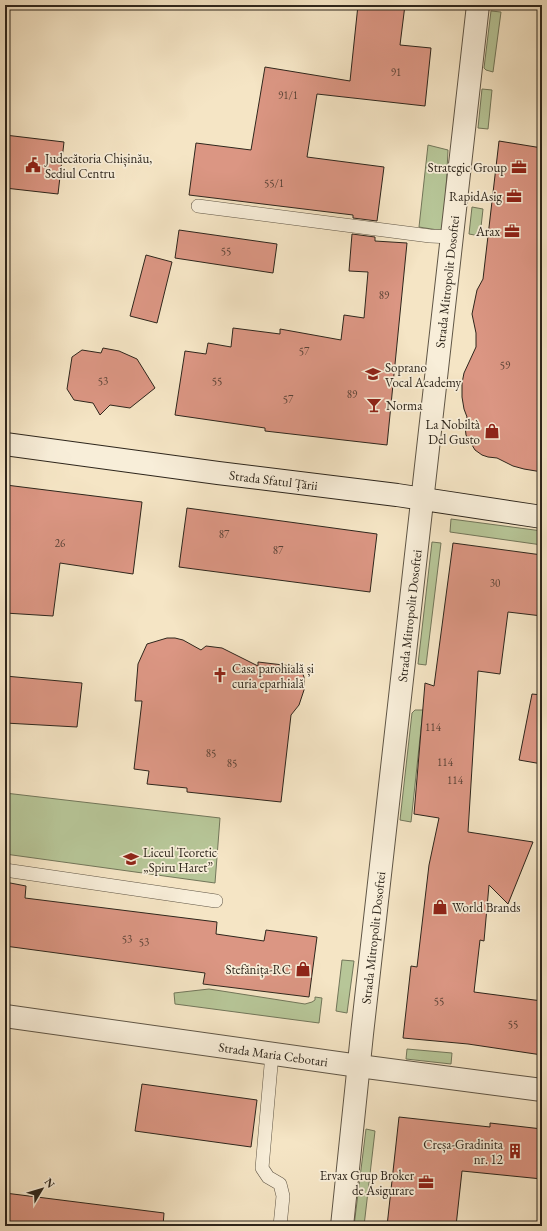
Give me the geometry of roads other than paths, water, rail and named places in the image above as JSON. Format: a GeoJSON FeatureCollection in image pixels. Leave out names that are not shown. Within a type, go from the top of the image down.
{"type":"FeatureCollection","features":[{"type":"Feature","properties":{"kind":"street","name":"Strada Mitropolit Dosoftei"},"geometry":{"type":"LineString","coordinates":[[342,1226],[478,5]]}},
{"type":"Feature","properties":{"kind":"street","name":"Strada Sfatul Țării"},"geometry":{"type":"LineString","coordinates":[[5,444],[542,517]]}},
{"type":"Feature","properties":{"kind":"street","name":"Strada Maria Cebotari"},"geometry":{"type":"LineString","coordinates":[[5,1016],[359,1066],[542,1090]]}},
{"type":"Feature","properties":{"kind":"lane"},"geometry":{"type":"LineString","coordinates":[[198,206],[430,236],[452,237]]}},
{"type":"Feature","properties":{"kind":"lane"},"geometry":{"type":"LineString","coordinates":[[5,870],[216,901]]}},
{"type":"Feature","properties":{"kind":"lane"},"geometry":{"type":"LineString","coordinates":[[272,1054],[262,1168],[268,1177],[280,1184],[283,1196],[280,1226]]}},
{"type":"Feature","properties":{"kind":"place","name":"Judecătoria Chișinău, Sediul Centru"},"geometry":{"type":"Point","coordinates":[33,165]}},
{"type":"Feature","properties":{"kind":"place","name":"Strategic Group"},"geometry":{"type":"Point","coordinates":[519,167]}},
{"type":"Feature","properties":{"kind":"place","name":"RapidAsig"},"geometry":{"type":"Point","coordinates":[514,196]}},
{"type":"Feature","properties":{"kind":"place","name":"Arax"},"geometry":{"type":"Point","coordinates":[512,231]}},
{"type":"Feature","properties":{"kind":"place","name":"Soprano Vocal Academy"},"geometry":{"type":"Point","coordinates":[373,374]}},
{"type":"Feature","properties":{"kind":"place","name":"Norma"},"geometry":{"type":"Point","coordinates":[374,405]}},
{"type":"Feature","properties":{"kind":"place","name":"La Nobiltà Del Gusto"},"geometry":{"type":"Point","coordinates":[492,431]}},
{"type":"Feature","properties":{"kind":"place","name":"Casa parohială și curia eparhială"},"geometry":{"type":"Point","coordinates":[220,675]}},
{"type":"Feature","properties":{"kind":"place","name":"Liceul Teoretic „Spiru Haret”"},"geometry":{"type":"Point","coordinates":[131,859]}},
{"type":"Feature","properties":{"kind":"place","name":"World Brands"},"geometry":{"type":"Point","coordinates":[440,907]}},
{"type":"Feature","properties":{"kind":"place","name":"Stefănița-RC"},"geometry":{"type":"Point","coordinates":[303,969]}},
{"type":"Feature","properties":{"kind":"place","name":"Creșa-Gradinita nr. 12"},"geometry":{"type":"Point","coordinates":[515,1151]}},
{"type":"Feature","properties":{"kind":"place","name":"Ervax Grup Broker de Asigurare"},"geometry":{"type":"Point","coordinates":[426,1182]}}]}
